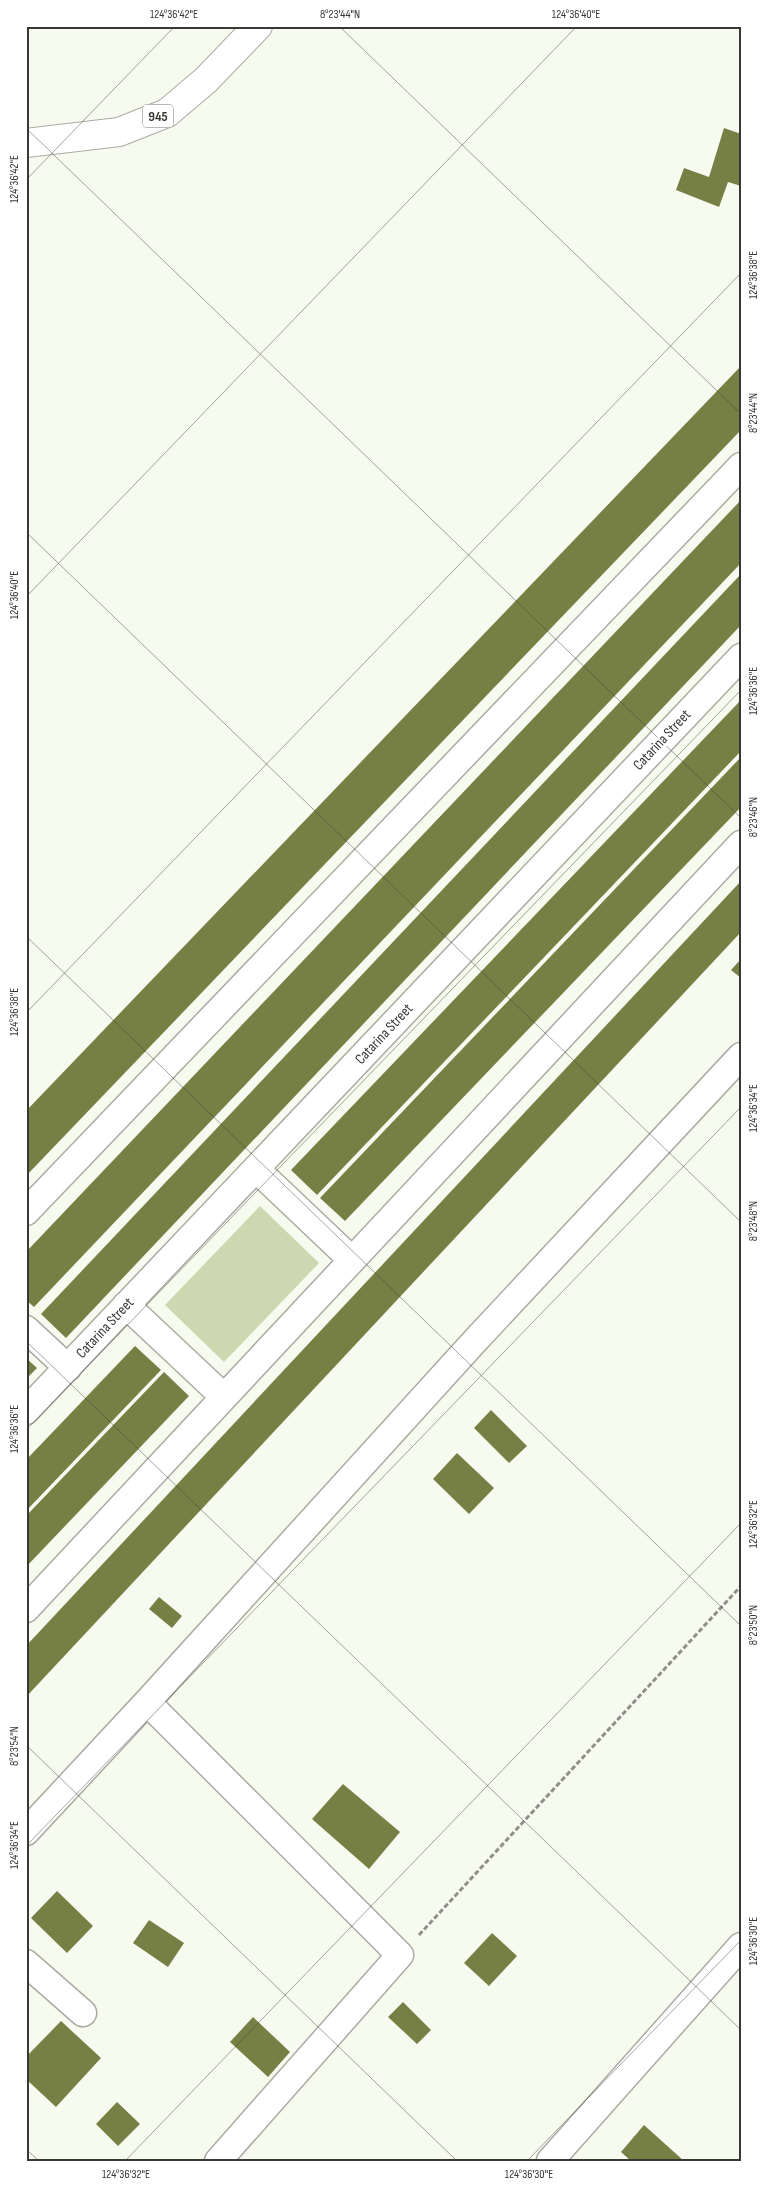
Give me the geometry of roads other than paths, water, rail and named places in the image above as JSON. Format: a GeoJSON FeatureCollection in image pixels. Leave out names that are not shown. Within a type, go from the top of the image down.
{"type":"FeatureCollection","features":[{"type":"Feature","properties":{"kind":"main road","name":"945"},"geometry":{"type":"LineString","coordinates":[[26,143],[119,132],[167,113],[206,80],[258,26]]}},
{"type":"Feature","properties":{"kind":"street"},"geometry":{"type":"LineString","coordinates":[[26,1212],[741,466]]}},
{"type":"Feature","properties":{"kind":"street","name":"Catarina Street"},"geometry":{"type":"LineString","coordinates":[[26,1411],[741,656]]}},
{"type":"Feature","properties":{"kind":"street"},"geometry":{"type":"LineString","coordinates":[[26,1610],[741,844]]}},
{"type":"Feature","properties":{"kind":"street"},"geometry":{"type":"LineString","coordinates":[[26,1832],[147,1702],[479,1336],[741,1056]]}},
{"type":"Feature","properties":{"kind":"street"},"geometry":{"type":"LineString","coordinates":[[256,1168],[352,1260]]}},
{"type":"Feature","properties":{"kind":"street"},"geometry":{"type":"LineString","coordinates":[[126,1306],[224,1397]]}},
{"type":"Feature","properties":{"kind":"street"},"geometry":{"type":"LineString","coordinates":[[26,1329],[68,1368]]}},
{"type":"Feature","properties":{"kind":"street"},"geometry":{"type":"LineString","coordinates":[[147,1702],[400,1955],[218,2161]]}},
{"type":"Feature","properties":{"kind":"street"},"geometry":{"type":"LineString","coordinates":[[550,2161],[741,1946]]}},
{"type":"Feature","properties":{"kind":"street"},"geometry":{"type":"LineString","coordinates":[[26,1963],[83,2012]]}}]}
